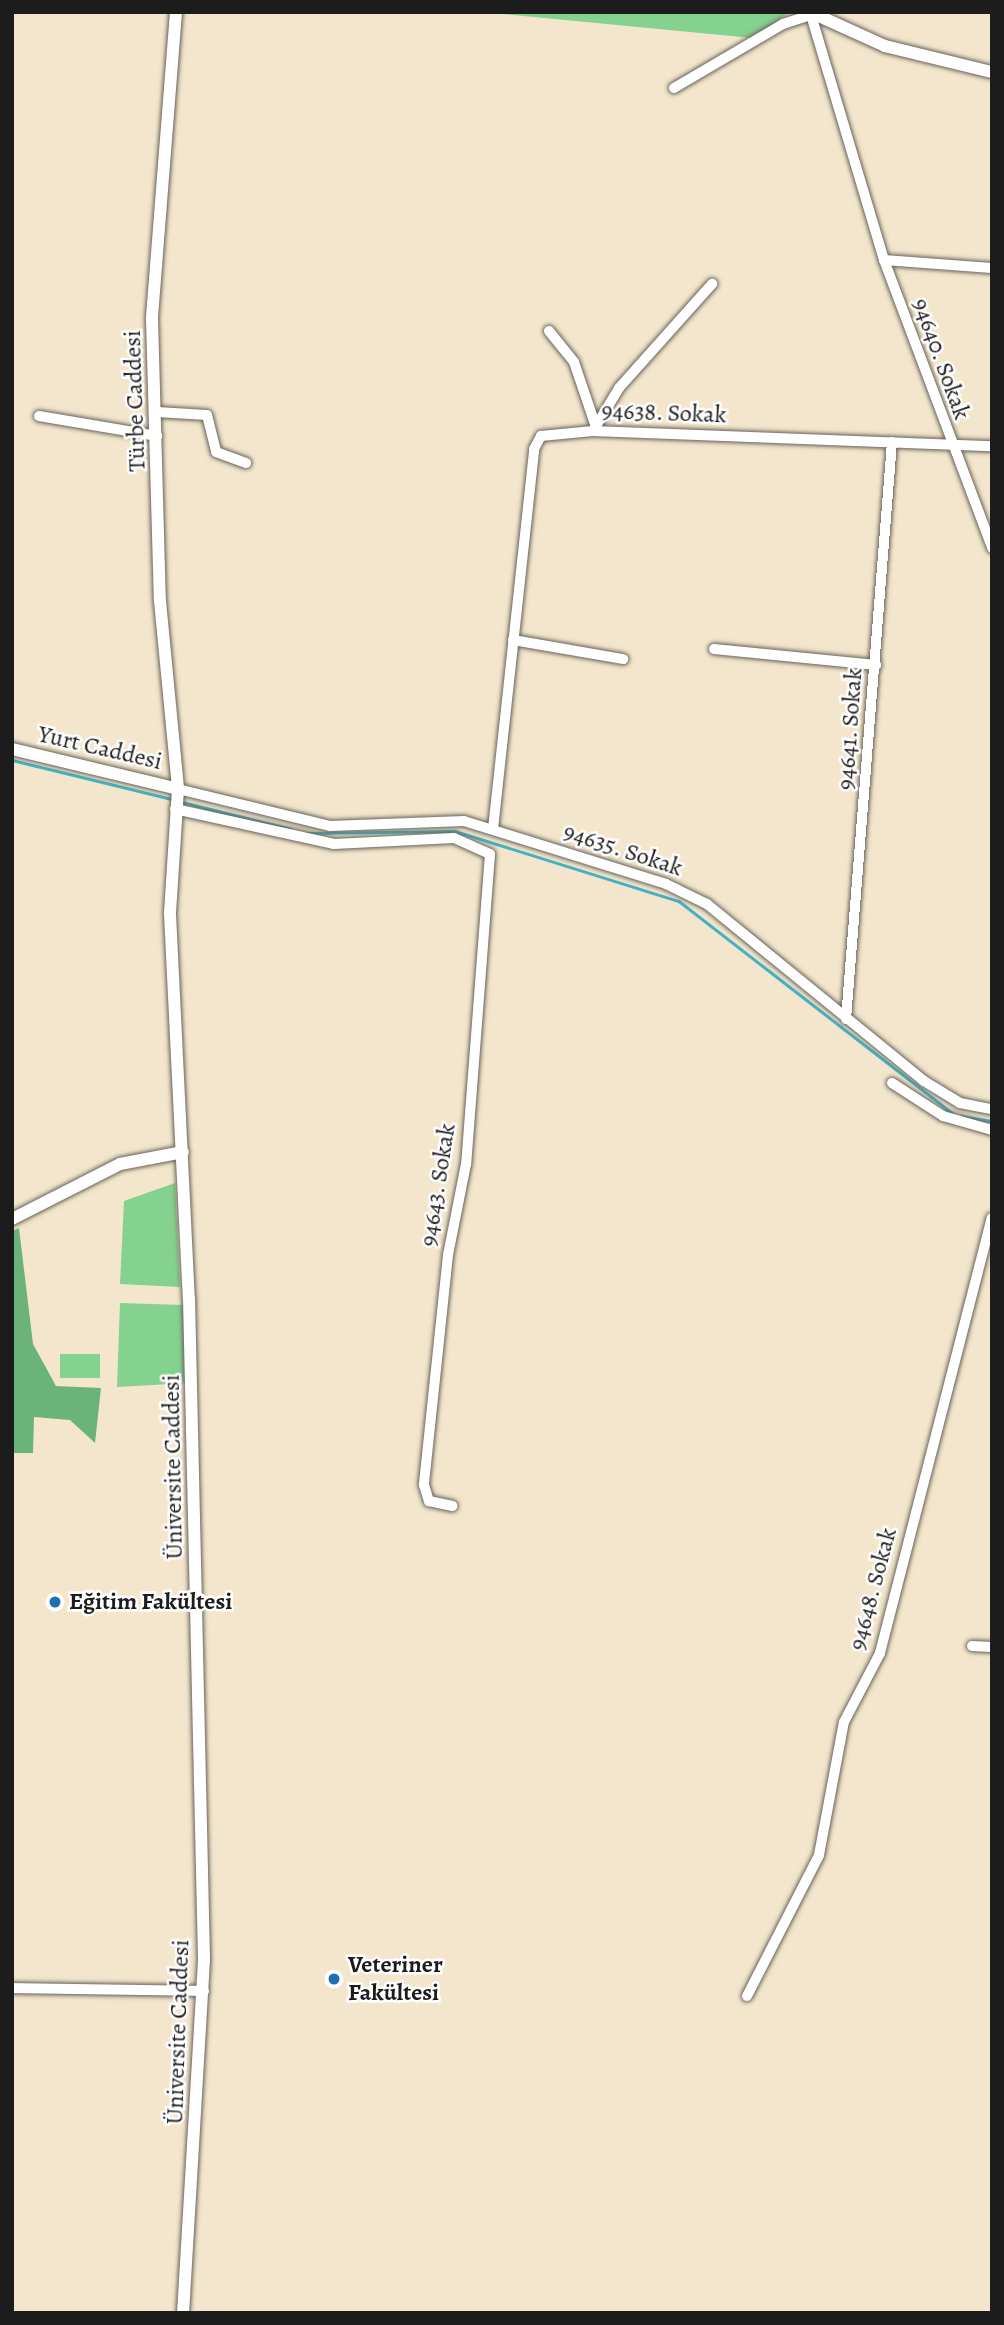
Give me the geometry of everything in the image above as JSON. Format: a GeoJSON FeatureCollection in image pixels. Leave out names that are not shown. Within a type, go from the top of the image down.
{"type":"FeatureCollection","features":[{"type":"Feature","properties":{"kind":"street","name":"Türbe Caddesi"},"geometry":{"type":"LineString","coordinates":[[176,12],[153,301],[162,626],[178,789]]}},
{"type":"Feature","properties":{"kind":"street"},"geometry":{"type":"LineString","coordinates":[[674,88],[783,24],[811,14],[885,46],[992,72]]}},
{"type":"Feature","properties":{"kind":"street","name":"94640. Sokak"},"geometry":{"type":"LineString","coordinates":[[811,14],[884,260],[949,444],[992,548]]}},
{"type":"Feature","properties":{"kind":"street","name":"94640. Sokak"},"geometry":{"type":"LineString","coordinates":[[884,260],[992,268]]}},
{"type":"Feature","properties":{"kind":"street"},"geometry":{"type":"LineString","coordinates":[[594,428],[619,388],[712,284]]}},
{"type":"Feature","properties":{"kind":"street"},"geometry":{"type":"LineString","coordinates":[[550,331],[571,354],[594,428]]}},
{"type":"Feature","properties":{"kind":"street"},"geometry":{"type":"LineString","coordinates":[[157,412],[206,415],[216,452],[246,463]]}},
{"type":"Feature","properties":{"kind":"street"},"geometry":{"type":"LineString","coordinates":[[39,416],[157,436]]}},
{"type":"Feature","properties":{"kind":"street","name":"94638. Sokak"},"geometry":{"type":"LineString","coordinates":[[493,829],[534,449],[550,432],[594,428],[992,446]]}},
{"type":"Feature","properties":{"kind":"street","name":"94641. Sokak"},"geometry":{"type":"LineString","coordinates":[[846,1018],[877,665],[892,442]]}},
{"type":"Feature","properties":{"kind":"street"},"geometry":{"type":"LineString","coordinates":[[513,639],[623,659]]}},
{"type":"Feature","properties":{"kind":"street"},"geometry":{"type":"LineString","coordinates":[[715,649],[877,665]]}},
{"type":"Feature","properties":{"kind":"street","name":"Yurt Caddesi"},"geometry":{"type":"LineString","coordinates":[[12,749],[178,789]]}},
{"type":"Feature","properties":{"kind":"street","name":"Üniversite Caddesi"},"geometry":{"type":"LineString","coordinates":[[178,789],[170,914],[183,1152],[204,1990],[183,2313]]}},
{"type":"Feature","properties":{"kind":"street","name":"94635. Sokak"},"geometry":{"type":"LineString","coordinates":[[178,789],[330,826],[428,819],[493,829],[695,897],[946,1095],[992,1109]]}},
{"type":"Feature","properties":{"kind":"street","name":"94643. Sokak"},"geometry":{"type":"LineString","coordinates":[[175,809],[334,844],[432,837],[488,850],[470,1124],[424,1485],[429,1501],[452,1506]]}},
{"type":"Feature","properties":{"kind":"street"},"geometry":{"type":"LineString","coordinates":[[892,1083],[943,1116],[992,1130]]}},
{"type":"Feature","properties":{"kind":"street"},"geometry":{"type":"LineString","coordinates":[[12,1219],[120,1164],[183,1152]]}},
{"type":"Feature","properties":{"kind":"street","name":"94648. Sokak"},"geometry":{"type":"LineString","coordinates":[[747,1996],[821,1847],[844,1722],[880,1653],[992,1218]]}},
{"type":"Feature","properties":{"kind":"street"},"geometry":{"type":"LineString","coordinates":[[972,1646],[992,1647]]}},
{"type":"Feature","properties":{"kind":"street"},"geometry":{"type":"LineString","coordinates":[[12,1988],[204,1990]]}},
{"type":"Feature","properties":{"kind":"green space"},"geometry":{"type":"Polygon","coordinates":[[[482,12],[790,12],[752,38],[482,12]]]}},
{"type":"Feature","properties":{"kind":"green space"},"geometry":{"type":"Polygon","coordinates":[[[175,1183],[180,1287],[120,1284],[124,1201],[175,1183]]]}},
{"type":"Feature","properties":{"kind":"green space"},"geometry":{"type":"Polygon","coordinates":[[[19,1228],[33,1344],[56,1386],[101,1388],[95,1443],[70,1420],[34,1417],[33,1453],[12,1453],[12,1231],[19,1228]]]}},
{"type":"Feature","properties":{"kind":"green space"},"geometry":{"type":"Polygon","coordinates":[[[120,1303],[183,1305],[188,1383],[117,1387],[120,1303]]]}},
{"type":"Feature","properties":{"kind":"green space"},"geometry":{"type":"Polygon","coordinates":[[[60,1354],[100,1354],[100,1378],[60,1378],[60,1354]]]}},
{"type":"Feature","properties":{"kind":"waterway"},"geometry":{"type":"LineString","coordinates":[[12,760],[172,799]]}},
{"type":"Feature","properties":{"kind":"waterway"},"geometry":{"type":"LineString","coordinates":[[182,802],[291,829]]}},
{"type":"Feature","properties":{"kind":"waterway"},"geometry":{"type":"LineString","coordinates":[[307,833],[455,831],[679,901],[954,1114]]}},
{"type":"Feature","properties":{"kind":"waterway"},"geometry":{"type":"LineString","coordinates":[[961,1116],[992,1121]]}},
{"type":"Feature","properties":{"kind":"place","name":"Eğitim Fakültesi"},"geometry":{"type":"Point","coordinates":[55,1602]}},
{"type":"Feature","properties":{"kind":"place","name":"Veteriner Fakültesi"},"geometry":{"type":"Point","coordinates":[334,1979]}}]}
